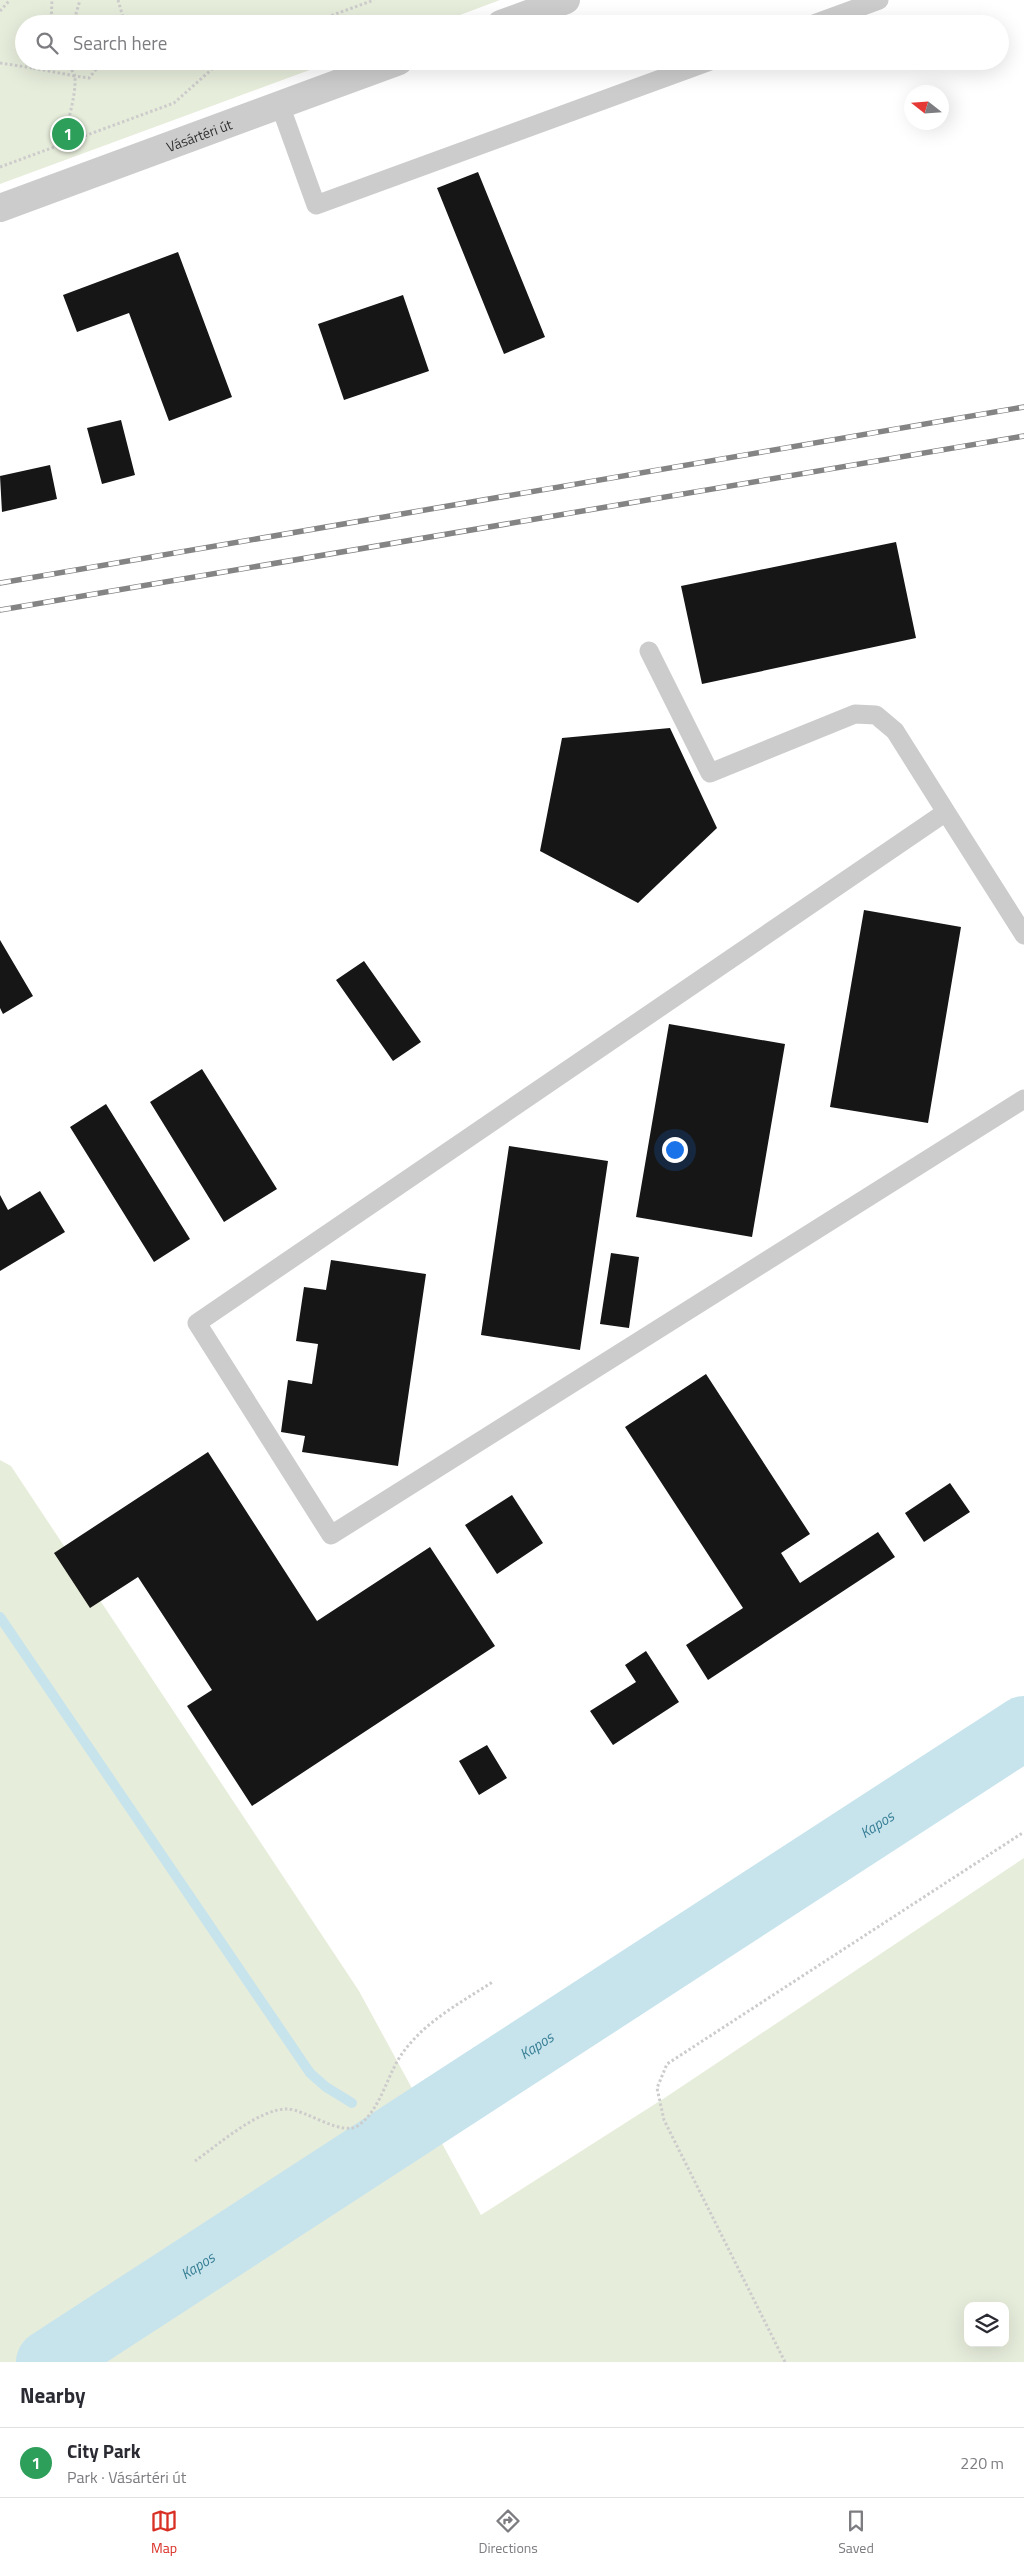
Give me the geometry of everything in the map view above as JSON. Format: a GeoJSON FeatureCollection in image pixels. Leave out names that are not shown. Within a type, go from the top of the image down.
{"type":"FeatureCollection","features":[{"type":"Feature","properties":{"kind":"street"},"geometry":{"type":"LineString","coordinates":[[525,15],[566,0]]}},
{"type":"Feature","properties":{"kind":"street","name":"Vásártéri út"},"geometry":{"type":"LineString","coordinates":[[0,208],[374,70]]}},
{"type":"Feature","properties":{"kind":"lane"},"geometry":{"type":"LineString","coordinates":[[838,15],[879,0]]}},
{"type":"Feature","properties":{"kind":"lane"},"geometry":{"type":"LineString","coordinates":[[280,105],[316,205],[685,70]]}},
{"type":"Feature","properties":{"kind":"lane"},"geometry":{"type":"LineString","coordinates":[[649,651],[710,774],[854,714],[876,715],[895,731],[1024,935]]}},
{"type":"Feature","properties":{"kind":"lane"},"geometry":{"type":"LineString","coordinates":[[946,812],[197,1323],[331,1535],[1024,1099]]}},
{"type":"Feature","properties":{"kind":"path"},"geometry":{"type":"LineString","coordinates":[[0,10],[10,0]]}},
{"type":"Feature","properties":{"kind":"path"},"geometry":{"type":"LineString","coordinates":[[51,15],[52,0]]}},
{"type":"Feature","properties":{"kind":"path"},"geometry":{"type":"LineString","coordinates":[[76,15],[80,0]]}},
{"type":"Feature","properties":{"kind":"path"},"geometry":{"type":"LineString","coordinates":[[118,0],[123,15]]}},
{"type":"Feature","properties":{"kind":"path"},"geometry":{"type":"LineString","coordinates":[[333,15],[374,0]]}},
{"type":"Feature","properties":{"kind":"path"},"geometry":{"type":"LineString","coordinates":[[0,63],[15,65]]}},
{"type":"Feature","properties":{"kind":"path"},"geometry":{"type":"LineString","coordinates":[[44,70],[89,78],[96,70]]}},
{"type":"Feature","properties":{"kind":"path"},"geometry":{"type":"LineString","coordinates":[[62,144],[68,112],[75,92],[75,76],[72,70]]}},
{"type":"Feature","properties":{"kind":"path"},"geometry":{"type":"LineString","coordinates":[[0,168],[174,103],[211,70]]}},
{"type":"Feature","properties":{"kind":"path"},"geometry":{"type":"LineString","coordinates":[[785,2362],[664,2120],[657,2088],[667,2064],[1024,1832]]}},
{"type":"Feature","properties":{"kind":"path"},"geometry":{"type":"LineString","coordinates":[[195,2161],[263,2114],[287,2109],[346,2129],[358,2126],[376,2104],[389,2075],[403,2051],[425,2026],[494,1981]]}},
{"type":"Feature","properties":{"kind":"green space"},"geometry":{"type":"Polygon","coordinates":[[[0,0],[500,0],[460,15],[15,15],[15,70],[310,70],[0,184],[0,0]]]}},
{"type":"Feature","properties":{"kind":"green space"},"geometry":{"type":"Polygon","coordinates":[[[0,1460],[11,1466],[359,1991],[481,2215],[666,2097],[1024,1858],[1024,2362],[0,2362],[0,1460]]]}},
{"type":"Feature","properties":{"kind":"building"},"geometry":{"type":"Polygon","coordinates":[[[478,172],[545,337],[504,354],[437,188],[478,172]]]}},
{"type":"Feature","properties":{"kind":"building"},"geometry":{"type":"Polygon","coordinates":[[[178,252],[232,397],[169,421],[129,313],[77,332],[63,295],[178,252]]]}},
{"type":"Feature","properties":{"kind":"building"},"geometry":{"type":"Polygon","coordinates":[[[403,295],[429,371],[344,400],[318,324],[403,295]]]}},
{"type":"Feature","properties":{"kind":"building"},"geometry":{"type":"Polygon","coordinates":[[[121,420],[135,475],[102,484],[87,428],[121,420]]]}},
{"type":"Feature","properties":{"kind":"building"},"geometry":{"type":"Polygon","coordinates":[[[50,465],[57,499],[2,512],[0,476],[50,465]]]}},
{"type":"Feature","properties":{"kind":"building"},"geometry":{"type":"Polygon","coordinates":[[[896,542],[916,638],[702,684],[681,586],[896,542]]]}},
{"type":"Feature","properties":{"kind":"building"},"geometry":{"type":"Polygon","coordinates":[[[670,728],[717,828],[638,903],[540,851],[562,738],[670,728]]]}},
{"type":"Feature","properties":{"kind":"building"},"geometry":{"type":"Polygon","coordinates":[[[864,910],[961,927],[928,1123],[830,1107],[864,910]]]}},
{"type":"Feature","properties":{"kind":"building"},"geometry":{"type":"Polygon","coordinates":[[[0,940],[33,996],[3,1014],[0,1008],[0,940]]]}},
{"type":"Feature","properties":{"kind":"building"},"geometry":{"type":"Polygon","coordinates":[[[364,961],[421,1042],[393,1061],[336,980],[364,961]]]}},
{"type":"Feature","properties":{"kind":"building"},"geometry":{"type":"Polygon","coordinates":[[[669,1024],[785,1044],[752,1237],[636,1217],[669,1024]]]}},
{"type":"Feature","properties":{"kind":"building"},"geometry":{"type":"Polygon","coordinates":[[[202,1069],[277,1189],[224,1222],[150,1102],[202,1069]]]}},
{"type":"Feature","properties":{"kind":"building"},"geometry":{"type":"Polygon","coordinates":[[[106,1104],[190,1239],[154,1262],[70,1127],[106,1104]]]}},
{"type":"Feature","properties":{"kind":"building"},"geometry":{"type":"Polygon","coordinates":[[[509,1146],[608,1161],[580,1350],[481,1335],[509,1146]]]}},
{"type":"Feature","properties":{"kind":"building"},"geometry":{"type":"Polygon","coordinates":[[[40,1191],[65,1232],[0,1271],[0,1195],[8,1210],[40,1191]]]}},
{"type":"Feature","properties":{"kind":"building"},"geometry":{"type":"Polygon","coordinates":[[[611,1253],[639,1257],[629,1328],[600,1324],[611,1253]]]}},
{"type":"Feature","properties":{"kind":"building"},"geometry":{"type":"Polygon","coordinates":[[[331,1260],[426,1274],[398,1466],[302,1452],[305,1436],[281,1432],[288,1380],[312,1384],[318,1344],[296,1341],[304,1287],[326,1290],[331,1260]]]}},
{"type":"Feature","properties":{"kind":"building"},"geometry":{"type":"Polygon","coordinates":[[[706,1374],[810,1534],[781,1553],[800,1583],[878,1532],[895,1557],[708,1680],[686,1645],[743,1608],[625,1427],[706,1374]]]}},
{"type":"Feature","properties":{"kind":"building"},"geometry":{"type":"Polygon","coordinates":[[[208,1452],[317,1621],[430,1547],[495,1646],[252,1806],[187,1706],[212,1690],[138,1577],[90,1608],[54,1553],[208,1452]]]}},
{"type":"Feature","properties":{"kind":"building"},"geometry":{"type":"Polygon","coordinates":[[[950,1483],[970,1512],[924,1542],[905,1513],[950,1483]]]}},
{"type":"Feature","properties":{"kind":"building"},"geometry":{"type":"Polygon","coordinates":[[[512,1495],[543,1543],[497,1574],[465,1525],[512,1495]]]}},
{"type":"Feature","properties":{"kind":"building"},"geometry":{"type":"Polygon","coordinates":[[[646,1651],[679,1702],[613,1745],[590,1711],[636,1682],[625,1665],[646,1651]]]}},
{"type":"Feature","properties":{"kind":"building"},"geometry":{"type":"Polygon","coordinates":[[[487,1745],[507,1778],[479,1795],[459,1761],[487,1745]]]}},
{"type":"Feature","properties":{"kind":"waterway"},"geometry":{"type":"LineString","coordinates":[[0,1617],[310,2073],[326,2087],[352,2103]]}},
{"type":"Feature","properties":{"kind":"waterway","name":"Kapos"},"geometry":{"type":"LineString","coordinates":[[48,2362],[1024,1728]]}},
{"type":"Feature","properties":{"kind":"waterway"},"geometry":{"type":"LineString","coordinates":[[380,2123],[392,2140]]}},
{"type":"Feature","properties":{"kind":"railway"},"geometry":{"type":"LineString","coordinates":[[0,583],[1024,407]]}},
{"type":"Feature","properties":{"kind":"railway"},"geometry":{"type":"LineString","coordinates":[[0,610],[1024,436]]}},
{"type":"Feature","properties":{"kind":"place","name":"City Park"},"geometry":{"type":"Point","coordinates":[68,134]}}]}
